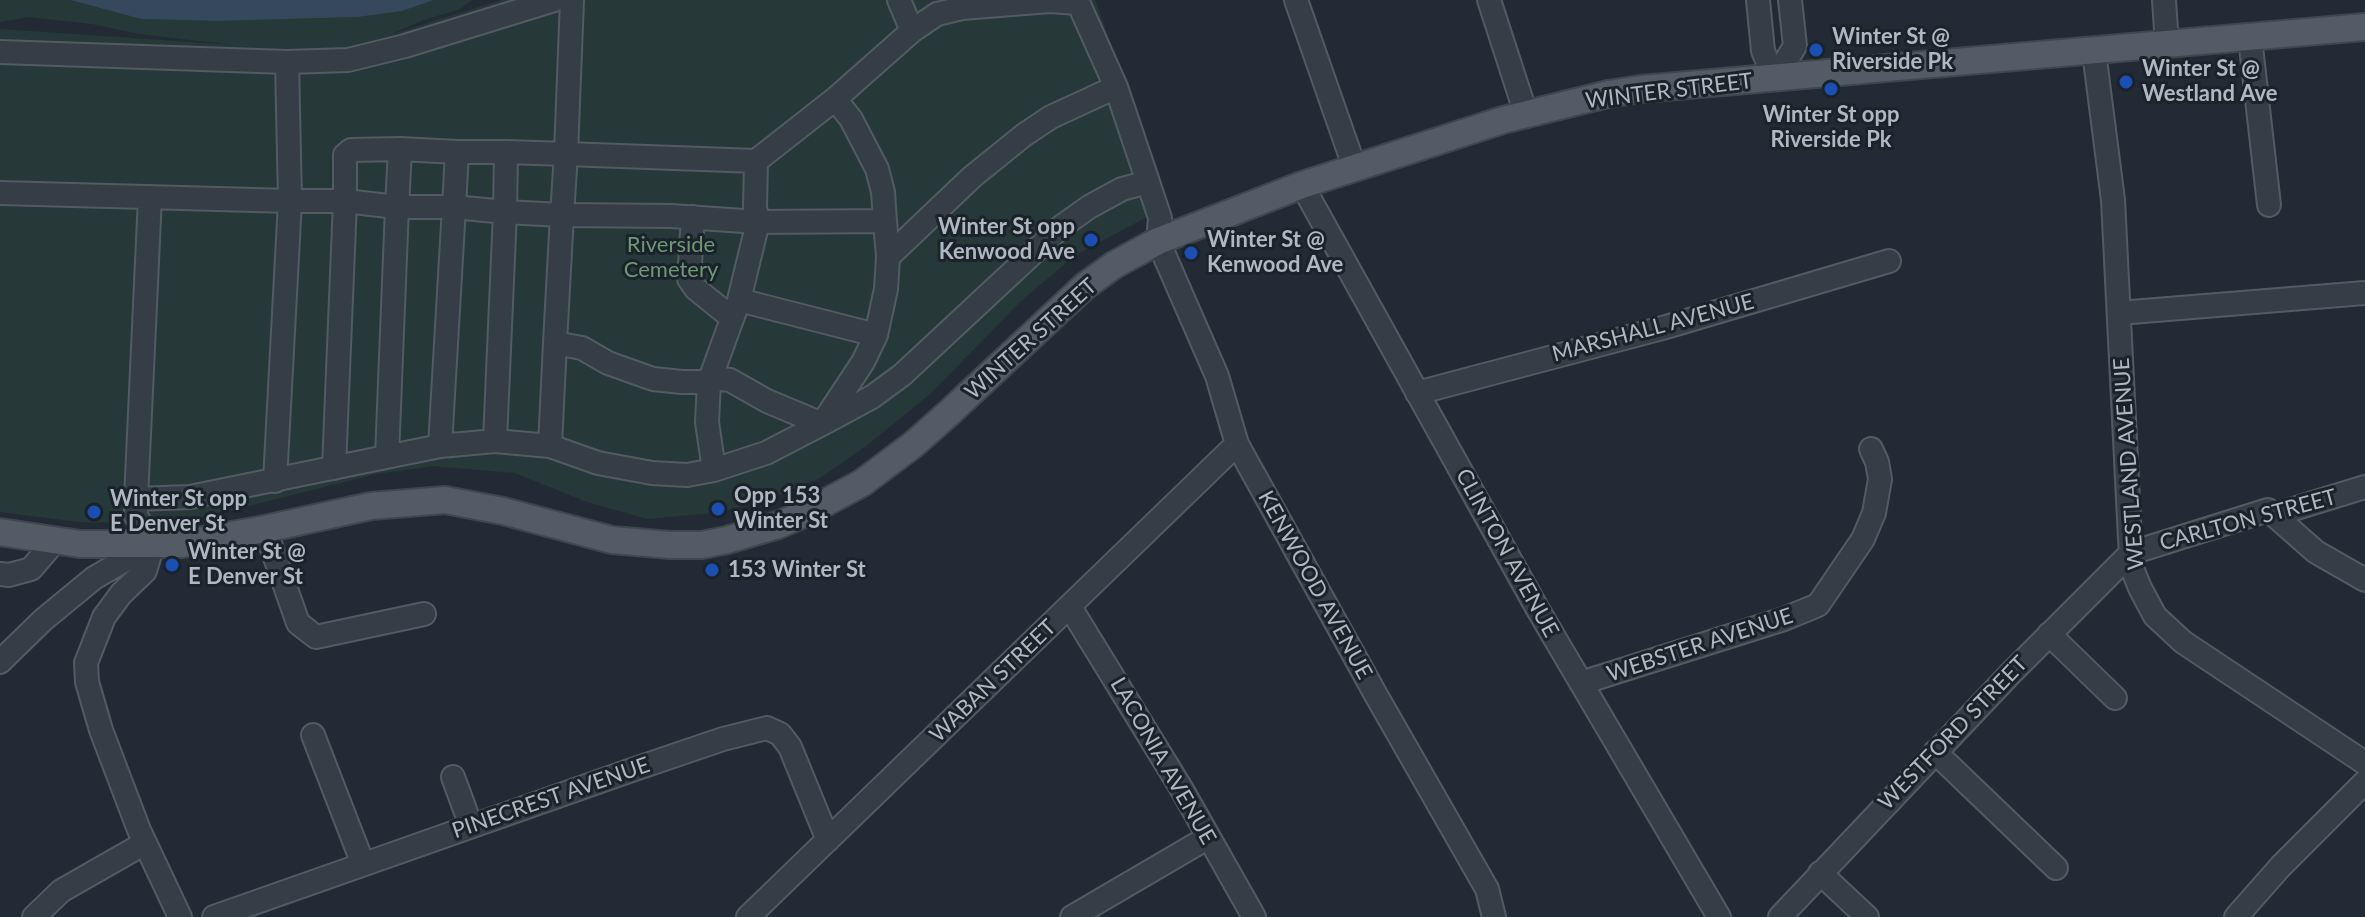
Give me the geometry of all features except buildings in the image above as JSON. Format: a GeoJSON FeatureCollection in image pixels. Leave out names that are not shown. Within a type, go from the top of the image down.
{"type":"FeatureCollection","features":[{"type":"Feature","properties":{"kind":"main road","name":"WINTER STREET"},"geometry":{"type":"LineString","coordinates":[[0,532],[55,541],[192,543],[371,506],[445,500],[515,514],[587,535],[640,544],[702,545],[778,525],[836,499],[887,466],[950,412],[1085,286],[1114,265],[1158,241],[1302,185],[1526,114],[1619,92],[1699,83],[2365,27]]}},
{"type":"Feature","properties":{"kind":"street"},"geometry":{"type":"LineString","coordinates":[[0,52],[287,62],[348,60],[405,46],[554,0]]}},
{"type":"Feature","properties":{"kind":"street"},"geometry":{"type":"LineString","coordinates":[[550,446],[572,0]]}},
{"type":"Feature","properties":{"kind":"street"},"geometry":{"type":"LineString","coordinates":[[899,0],[912,31]]}},
{"type":"Feature","properties":{"kind":"street"},"geometry":{"type":"LineString","coordinates":[[1296,0],[1355,169]]}},
{"type":"Feature","properties":{"kind":"street"},"geometry":{"type":"LineString","coordinates":[[1489,0],[1526,114]]}},
{"type":"Feature","properties":{"kind":"street"},"geometry":{"type":"LineString","coordinates":[[1758,0],[1763,51],[1775,79]]}},
{"type":"Feature","properties":{"kind":"street"},"geometry":{"type":"LineString","coordinates":[[1775,79],[1795,46],[1790,0]]}},
{"type":"Feature","properties":{"kind":"street"},"geometry":{"type":"LineString","coordinates":[[2164,0],[2167,45]]}},
{"type":"Feature","properties":{"kind":"street"},"geometry":{"type":"LineString","coordinates":[[334,468],[345,155],[351,150],[756,161],[835,99],[912,31],[937,14],[962,8],[1050,1],[1078,2]]}},
{"type":"Feature","properties":{"kind":"street","name":"KENWOOD AVENUE"},"geometry":{"type":"LineString","coordinates":[[1078,2],[1116,87],[1160,218],[1158,241],[1217,376],[1237,444],[1487,889],[1494,917]]}},
{"type":"Feature","properties":{"kind":"street"},"geometry":{"type":"LineString","coordinates":[[2250,38],[2269,205]]}},
{"type":"Feature","properties":{"kind":"street","name":"WESTLAND AVENUE"},"geometry":{"type":"LineString","coordinates":[[2094,52],[2113,200],[2132,568],[2146,601],[2167,628],[2257,693],[2365,763]]}},
{"type":"Feature","properties":{"kind":"street"},"geometry":{"type":"LineString","coordinates":[[275,481],[290,201],[287,62]]}},
{"type":"Feature","properties":{"kind":"street"},"geometry":{"type":"LineString","coordinates":[[888,257],[972,177],[1024,135],[1051,117],[1116,87]]}},
{"type":"Feature","properties":{"kind":"street"},"geometry":{"type":"LineString","coordinates":[[822,424],[863,362],[876,335],[886,289],[888,257],[877,169],[851,119],[835,99]]}},
{"type":"Feature","properties":{"kind":"street"},"geometry":{"type":"LineString","coordinates":[[387,457],[400,149]]}},
{"type":"Feature","properties":{"kind":"street"},"geometry":{"type":"LineString","coordinates":[[440,446],[457,152]]}},
{"type":"Feature","properties":{"kind":"street"},"geometry":{"type":"LineString","coordinates":[[495,441],[506,152]]}},
{"type":"Feature","properties":{"kind":"street"},"geometry":{"type":"LineString","coordinates":[[714,470],[707,422],[709,382],[736,309],[758,222],[755,207],[756,161]]}},
{"type":"Feature","properties":{"kind":"street"},"geometry":{"type":"LineString","coordinates":[[136,499],[190,497],[440,446],[495,441],[550,446],[598,463],[652,473],[687,475],[714,470],[766,453],[872,397],[902,375],[1061,227],[1122,189],[1148,182]]}},
{"type":"Feature","properties":{"kind":"street","name":"CLINTON AVENUE"},"geometry":{"type":"LineString","coordinates":[[1302,185],[1581,683],[1719,917]]}},
{"type":"Feature","properties":{"kind":"street"},"geometry":{"type":"LineString","coordinates":[[0,193],[345,201],[397,207],[758,222],[885,221]]}},
{"type":"Feature","properties":{"kind":"street"},"geometry":{"type":"LineString","coordinates":[[150,197],[136,516],[153,544],[145,571],[121,594],[104,617],[86,663],[87,682],[101,730],[145,843],[180,917]]}},
{"type":"Feature","properties":{"kind":"street"},"geometry":{"type":"LineString","coordinates":[[693,217],[689,279],[696,289],[736,309],[876,335]]}},
{"type":"Feature","properties":{"kind":"street","name":"MARSHALL AVENUE"},"geometry":{"type":"LineString","coordinates":[[1417,393],[1666,327],[1889,261]]}},
{"type":"Feature","properties":{"kind":"street"},"geometry":{"type":"LineString","coordinates":[[2119,313],[2365,293]]}},
{"type":"Feature","properties":{"kind":"street"},"geometry":{"type":"LineString","coordinates":[[555,343],[582,348],[608,363],[653,379],[730,380],[767,401],[822,424]]}},
{"type":"Feature","properties":{"kind":"street","name":"WABAN STREET"},"geometry":{"type":"LineString","coordinates":[[748,917],[1237,444]]}},
{"type":"Feature","properties":{"kind":"street","name":"WEBSTER AVENUE"},"geometry":{"type":"LineString","coordinates":[[1581,683],[1784,619],[1818,605],[1863,539],[1874,513],[1880,479],[1871,449]]}},
{"type":"Feature","properties":{"kind":"street","name":"CARLTON STREET"},"geometry":{"type":"LineString","coordinates":[[2131,553],[2268,510],[2274,515],[2365,487]]}},
{"type":"Feature","properties":{"kind":"street"},"geometry":{"type":"LineString","coordinates":[[2274,515],[2316,552],[2365,580]]}},
{"type":"Feature","properties":{"kind":"street"},"geometry":{"type":"LineString","coordinates":[[265,529],[298,623],[316,637],[424,614]]}},
{"type":"Feature","properties":{"kind":"street"},"geometry":{"type":"LineString","coordinates":[[0,574],[9,575],[31,569],[55,541]]}},
{"type":"Feature","properties":{"kind":"street"},"geometry":{"type":"LineString","coordinates":[[0,662],[43,620],[94,578],[153,544]]}},
{"type":"Feature","properties":{"kind":"street","name":"WESTFORD STREET"},"geometry":{"type":"LineString","coordinates":[[1780,917],[1935,752],[2131,553]]}},
{"type":"Feature","properties":{"kind":"street","name":"LACONIA AVENUE"},"geometry":{"type":"LineString","coordinates":[[1070,607],[1181,788],[1254,917]]}},
{"type":"Feature","properties":{"kind":"street"},"geometry":{"type":"LineString","coordinates":[[2049,634],[2115,698]]}},
{"type":"Feature","properties":{"kind":"street","name":"PINECREST AVENUE"},"geometry":{"type":"LineString","coordinates":[[214,917],[723,739],[767,728],[780,734],[790,747],[828,840]]}},
{"type":"Feature","properties":{"kind":"street"},"geometry":{"type":"LineString","coordinates":[[313,735],[363,864]]}},
{"type":"Feature","properties":{"kind":"street"},"geometry":{"type":"LineString","coordinates":[[1935,752],[2056,868]]}},
{"type":"Feature","properties":{"kind":"street"},"geometry":{"type":"LineString","coordinates":[[453,777],[471,826]]}},
{"type":"Feature","properties":{"kind":"street"},"geometry":{"type":"LineString","coordinates":[[2236,917],[2281,866],[2365,782]]}},
{"type":"Feature","properties":{"kind":"street"},"geometry":{"type":"LineString","coordinates":[[1072,917],[1207,838]]}},
{"type":"Feature","properties":{"kind":"street"},"geometry":{"type":"LineString","coordinates":[[34,917],[61,891],[145,843]]}},
{"type":"Feature","properties":{"kind":"street"},"geometry":{"type":"LineString","coordinates":[[1820,873],[1867,917]]}},
{"type":"Feature","properties":{"kind":"green space","name":"Riverside Cemetery"},"geometry":{"type":"Polygon","coordinates":[[[0,0],[70,0],[141,19],[218,21],[358,17],[402,11],[434,0],[472,0],[460,9],[389,35],[502,0],[1095,0],[1169,205],[1074,256],[1020,302],[930,394],[866,446],[820,478],[769,499],[722,512],[648,519],[587,502],[515,473],[433,466],[376,474],[176,524],[79,522],[0,512],[0,29],[233,45],[29,17],[0,22],[0,0]]]}},
{"type":"Feature","properties":{"kind":"water"},"geometry":{"type":"Polygon","coordinates":[[[70,0],[434,0],[402,11],[358,17],[218,21],[141,19],[70,0]]]}},
{"type":"Feature","properties":{"kind":"place","name":"Winter St @ Riverside Pk"},"geometry":{"type":"Point","coordinates":[1816,50]}},
{"type":"Feature","properties":{"kind":"place","name":"Winter St @ Westland Ave"},"geometry":{"type":"Point","coordinates":[2126,82]}},
{"type":"Feature","properties":{"kind":"place","name":"Winter St opp Riverside Pk"},"geometry":{"type":"Point","coordinates":[1831,89]}},
{"type":"Feature","properties":{"kind":"place","name":"Winter St opp Kenwood Ave"},"geometry":{"type":"Point","coordinates":[1091,240]}},
{"type":"Feature","properties":{"kind":"place","name":"Winter St @ Kenwood Ave"},"geometry":{"type":"Point","coordinates":[1191,253]}},
{"type":"Feature","properties":{"kind":"place","name":"Opp 153 Winter St"},"geometry":{"type":"Point","coordinates":[718,509]}},
{"type":"Feature","properties":{"kind":"place","name":"Winter St opp E Denver St"},"geometry":{"type":"Point","coordinates":[94,512]}},
{"type":"Feature","properties":{"kind":"place","name":"Winter St @ E Denver St"},"geometry":{"type":"Point","coordinates":[172,565]}},
{"type":"Feature","properties":{"kind":"place","name":"153 Winter St"},"geometry":{"type":"Point","coordinates":[712,570]}}]}
